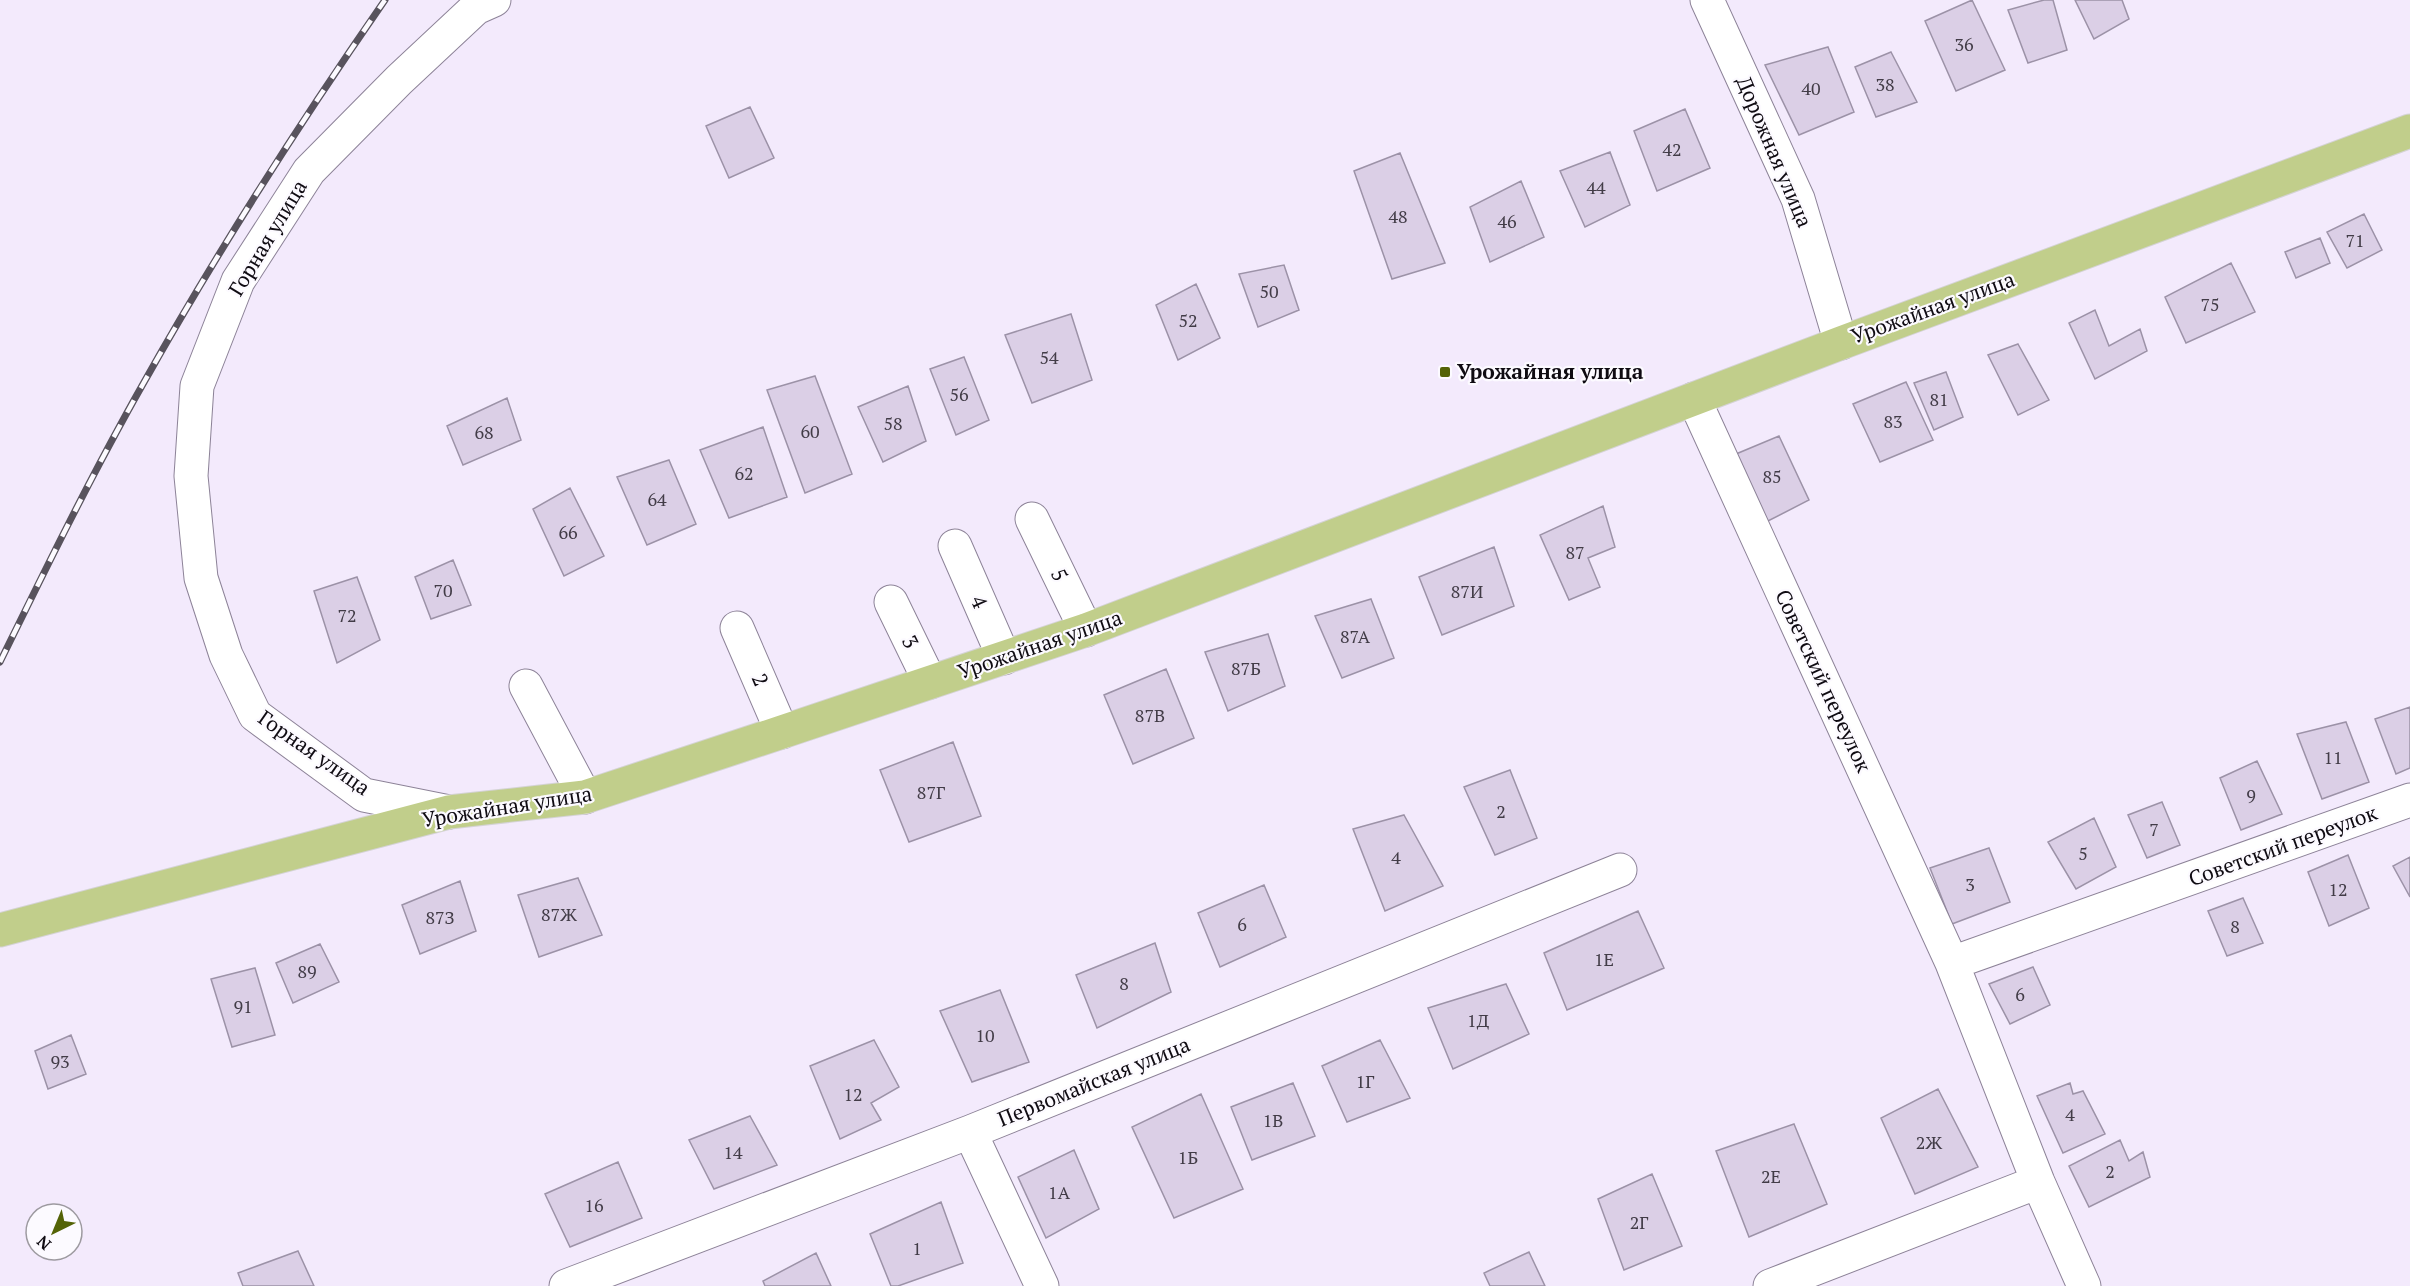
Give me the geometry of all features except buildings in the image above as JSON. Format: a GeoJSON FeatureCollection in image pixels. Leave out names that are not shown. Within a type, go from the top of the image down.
{"type":"FeatureCollection","features":[{"type":"Feature","properties":{"kind":"main road","name":"Урожайная улица"},"geometry":{"type":"LineString","coordinates":[[0,930],[449,812],[585,797],[782,732],[1086,630],[1841,343],[2410,131]]}},
{"type":"Feature","properties":{"kind":"street","name":"Горная улица"},"geometry":{"type":"LineString","coordinates":[[449,812],[364,795],[255,715],[225,655],[201,578],[191,476],[197,386],[238,280],[309,171],[399,80],[477,8],[494,0]]}},
{"type":"Feature","properties":{"kind":"street","name":"Дорожная улица"},"geometry":{"type":"LineString","coordinates":[[1707,0],[1798,199],[1841,343]]}},
{"type":"Feature","properties":{"kind":"street","name":"Советский переулок"},"geometry":{"type":"LineString","coordinates":[[1694,399],[1952,963],[2038,1182],[2084,1286]]}},
{"type":"Feature","properties":{"kind":"street","name":"5"},"geometry":{"type":"LineString","coordinates":[[1032,519],[1086,630]]}},
{"type":"Feature","properties":{"kind":"street","name":"4"},"geometry":{"type":"LineString","coordinates":[[955,546],[1004,658]]}},
{"type":"Feature","properties":{"kind":"street","name":"3"},"geometry":{"type":"LineString","coordinates":[[891,602],[930,682]]}},
{"type":"Feature","properties":{"kind":"street","name":"2"},"geometry":{"type":"LineString","coordinates":[[737,628],[782,732]]}},
{"type":"Feature","properties":{"kind":"street"},"geometry":{"type":"LineString","coordinates":[[526,686],[585,797]]}},
{"type":"Feature","properties":{"kind":"street","name":"Советский переулок"},"geometry":{"type":"LineString","coordinates":[[1952,963],[2410,801]]}},
{"type":"Feature","properties":{"kind":"street","name":"Первомайская улица"},"geometry":{"type":"LineString","coordinates":[[566,1286],[970,1132],[1620,870]]}},
{"type":"Feature","properties":{"kind":"street"},"geometry":{"type":"LineString","coordinates":[[970,1132],[1042,1286]]}},
{"type":"Feature","properties":{"kind":"street"},"geometry":{"type":"LineString","coordinates":[[1770,1286],[2038,1182]]}},
{"type":"Feature","properties":{"kind":"railway"},"geometry":{"type":"LineString","coordinates":[[0,662],[87,487],[171,335],[260,189],[385,0]]}},
{"type":"Feature","properties":{"kind":"place","name":"Урожайная улица"},"geometry":{"type":"Point","coordinates":[1445,372]}}]}
